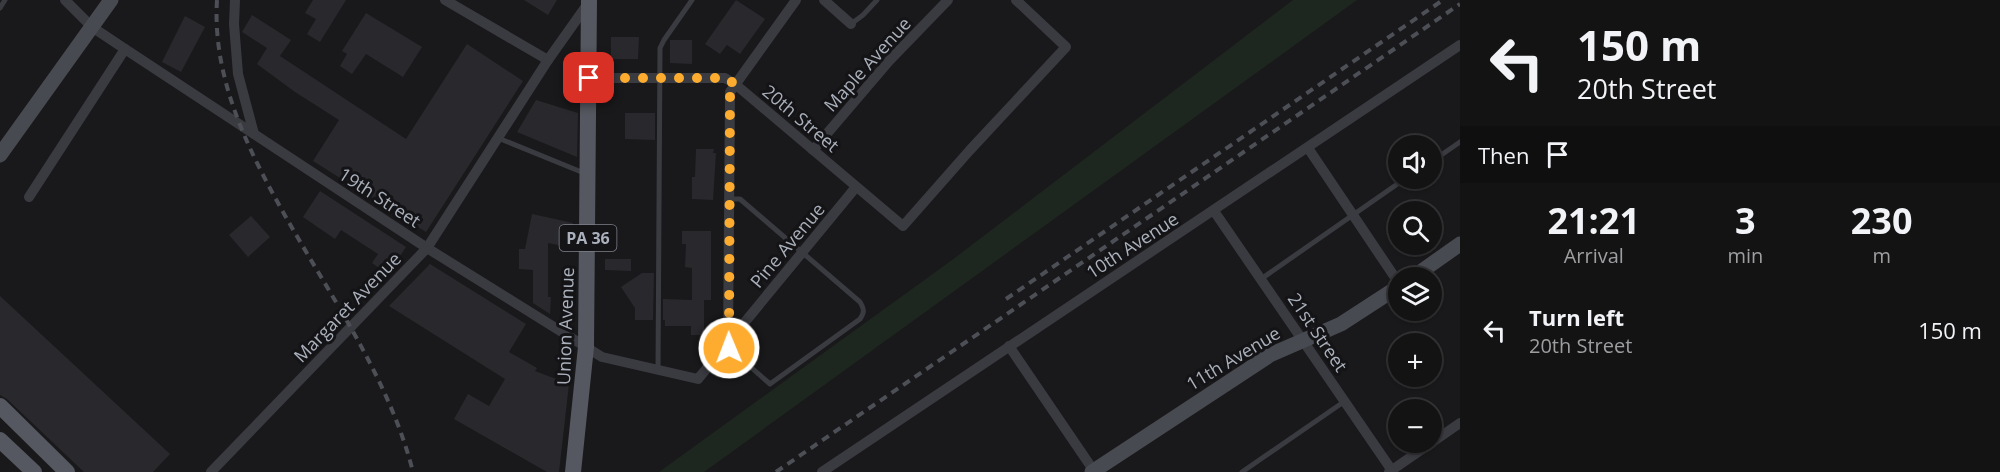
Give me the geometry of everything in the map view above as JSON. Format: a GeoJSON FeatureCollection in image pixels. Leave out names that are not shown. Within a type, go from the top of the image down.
{"type":"FeatureCollection","features":[{"type":"Feature","properties":{"kind":"main road","name":"Union Avenue"},"geometry":{"type":"LineString","coordinates":[[573,472],[586,347],[589,1]]}},
{"type":"Feature","properties":{"kind":"main road"},"geometry":{"type":"LineString","coordinates":[[0,406],[67,472]]}},
{"type":"Feature","properties":{"kind":"main road"},"geometry":{"type":"LineString","coordinates":[[0,440],[34,472]]}},
{"type":"Feature","properties":{"kind":"street","name":"19th Street"},"geometry":{"type":"LineString","coordinates":[[65,0],[92,27],[125,49],[427,248],[602,357],[698,379]]}},
{"type":"Feature","properties":{"kind":"street"},"geometry":{"type":"LineString","coordinates":[[0,155],[111,0]]}},
{"type":"Feature","properties":{"kind":"street"},"geometry":{"type":"LineString","coordinates":[[235,0],[234,24],[238,74],[254,134]]}},
{"type":"Feature","properties":{"kind":"street"},"geometry":{"type":"LineString","coordinates":[[445,0],[548,60]]}},
{"type":"Feature","properties":{"kind":"street"},"geometry":{"type":"LineString","coordinates":[[728,342],[730,92],[796,0]]}},
{"type":"Feature","properties":{"kind":"street"},"geometry":{"type":"LineString","coordinates":[[824,0],[851,24]]}},
{"type":"Feature","properties":{"kind":"street","name":"Maple Avenue"},"geometry":{"type":"LineString","coordinates":[[813,150],[889,62],[948,0]]}},
{"type":"Feature","properties":{"kind":"street","name":"20th Street"},"geometry":{"type":"LineString","coordinates":[[589,78],[725,78],[903,226],[1066,47],[1016,0]]}},
{"type":"Feature","properties":{"kind":"street","name":"Margaret Avenue"},"geometry":{"type":"LineString","coordinates":[[211,472],[427,248],[548,60],[589,1]]}},
{"type":"Feature","properties":{"kind":"street","name":"10th Avenue"},"geometry":{"type":"LineString","coordinates":[[822,472],[1460,45]]}},
{"type":"Feature","properties":{"kind":"street"},"geometry":{"type":"LineString","coordinates":[[29,197],[125,49]]}},
{"type":"Feature","properties":{"kind":"street"},"geometry":{"type":"LineString","coordinates":[[1308,148],[1388,267]]}},
{"type":"Feature","properties":{"kind":"street","name":"Pine Avenue"},"geometry":{"type":"LineString","coordinates":[[698,379],[856,187]]}},
{"type":"Feature","properties":{"kind":"street","name":"21st Street"},"geometry":{"type":"LineString","coordinates":[[1214,211],[1392,471]]}},
{"type":"Feature","properties":{"kind":"street"},"geometry":{"type":"LineString","coordinates":[[1428,267],[1460,244]]}},
{"type":"Feature","properties":{"kind":"street","name":"11th Avenue"},"geometry":{"type":"LineString","coordinates":[[1093,472],[1270,355],[1341,324],[1388,293]]}},
{"type":"Feature","properties":{"kind":"street"},"geometry":{"type":"LineString","coordinates":[[1009,346],[1093,472]]}},
{"type":"Feature","properties":{"kind":"street"},"geometry":{"type":"LineString","coordinates":[[1392,471],[1460,423]]}},
{"type":"Feature","properties":{"kind":"lane"},"geometry":{"type":"LineString","coordinates":[[0,8],[6,0]]}},
{"type":"Feature","properties":{"kind":"lane"},"geometry":{"type":"LineString","coordinates":[[658,370],[660,48],[692,0]]}},
{"type":"Feature","properties":{"kind":"lane"},"geometry":{"type":"LineString","coordinates":[[851,24],[877,0]]}},
{"type":"Feature","properties":{"kind":"lane"},"geometry":{"type":"LineString","coordinates":[[497,138],[588,174]]}},
{"type":"Feature","properties":{"kind":"lane"},"geometry":{"type":"LineString","coordinates":[[1442,154],[1460,142]]}},
{"type":"Feature","properties":{"kind":"lane"},"geometry":{"type":"LineString","coordinates":[[1261,279],[1390,189]]}},
{"type":"Feature","properties":{"kind":"lane"},"geometry":{"type":"LineString","coordinates":[[728,342],[729,348],[770,384],[860,319],[864,313],[860,302],[802,252],[740,200],[729,199]]}},
{"type":"Feature","properties":{"kind":"lane"},"geometry":{"type":"LineString","coordinates":[[1242,472],[1345,401]]}},
{"type":"Feature","properties":{"kind":"shaded area"},"geometry":{"type":"Polygon","coordinates":[[[1293,0],[1357,0],[704,472],[659,472],[952,260],[1293,0]]]}},
{"type":"Feature","properties":{"kind":"building"},"geometry":{"type":"Polygon","coordinates":[[[313,0],[346,0],[320,42],[307,34],[316,19],[305,13],[313,0]]]}},
{"type":"Feature","properties":{"kind":"building"},"geometry":{"type":"Polygon","coordinates":[[[524,0],[557,0],[548,15],[524,0]]]}},
{"type":"Feature","properties":{"kind":"building"},"geometry":{"type":"Polygon","coordinates":[[[736,0],[765,19],[740,54],[727,45],[720,54],[705,44],[736,0]]]}},
{"type":"Feature","properties":{"kind":"building"},"geometry":{"type":"Polygon","coordinates":[[[366,13],[422,47],[403,77],[366,54],[352,74],[340,66],[347,54],[342,51],[366,13]]]}},
{"type":"Feature","properties":{"kind":"building"},"geometry":{"type":"Polygon","coordinates":[[[252,15],[291,40],[280,56],[406,139],[467,44],[523,81],[426,232],[313,161],[339,120],[257,64],[267,48],[242,32],[252,15]]]}},
{"type":"Feature","properties":{"kind":"building"},"geometry":{"type":"Polygon","coordinates":[[[185,16],[205,27],[181,72],[162,62],[185,16]]]}},
{"type":"Feature","properties":{"kind":"building"},"geometry":{"type":"Polygon","coordinates":[[[611,37],[639,37],[638,59],[611,59],[611,37]]]}},
{"type":"Feature","properties":{"kind":"building"},"geometry":{"type":"Polygon","coordinates":[[[670,40],[692,40],[692,64],[670,63],[670,40]]]}},
{"type":"Feature","properties":{"kind":"building"},"geometry":{"type":"Polygon","coordinates":[[[536,100],[578,113],[577,157],[517,132],[536,100]]]}},
{"type":"Feature","properties":{"kind":"building"},"geometry":{"type":"Polygon","coordinates":[[[625,113],[655,113],[655,140],[625,139],[625,113]]]}},
{"type":"Feature","properties":{"kind":"building"},"geometry":{"type":"Polygon","coordinates":[[[696,149],[714,149],[713,153],[716,153],[713,200],[692,199],[696,149]]]}},
{"type":"Feature","properties":{"kind":"building"},"geometry":{"type":"Polygon","coordinates":[[[320,191],[406,247],[388,274],[372,263],[378,254],[341,230],[335,239],[303,217],[320,191]]]}},
{"type":"Feature","properties":{"kind":"building"},"geometry":{"type":"Polygon","coordinates":[[[532,214],[573,223],[568,247],[548,243],[550,314],[533,303],[533,270],[519,269],[519,249],[525,249],[532,214]]]}},
{"type":"Feature","properties":{"kind":"building"},"geometry":{"type":"Polygon","coordinates":[[[251,216],[270,237],[248,257],[229,235],[251,216]]]}},
{"type":"Feature","properties":{"kind":"building"},"geometry":{"type":"Polygon","coordinates":[[[682,231],[711,231],[711,300],[704,300],[704,335],[691,335],[691,326],[665,326],[665,320],[663,320],[663,299],[692,300],[692,268],[685,267],[686,244],[682,244],[682,231]]]}},
{"type":"Feature","properties":{"kind":"building"},"geometry":{"type":"Polygon","coordinates":[[[605,259],[631,259],[631,271],[605,270],[605,259]]]}},
{"type":"Feature","properties":{"kind":"building"},"geometry":{"type":"Polygon","coordinates":[[[430,264],[526,324],[509,352],[537,368],[535,371],[569,384],[559,472],[547,472],[454,419],[468,394],[489,406],[505,379],[389,306],[430,264]]]}},
{"type":"Feature","properties":{"kind":"building"},"geometry":{"type":"Polygon","coordinates":[[[642,273],[654,273],[653,320],[635,320],[635,308],[621,287],[642,273]]]}},
{"type":"Feature","properties":{"kind":"building"},"geometry":{"type":"Polygon","coordinates":[[[0,296],[170,454],[153,472],[84,472],[0,395],[0,296]]]}},
{"type":"Feature","properties":{"kind":"railway"},"geometry":{"type":"LineString","coordinates":[[217,0],[220,58],[236,114],[247,141],[273,194],[375,373],[403,438],[413,472]]}},
{"type":"Feature","properties":{"kind":"railway"},"geometry":{"type":"LineString","coordinates":[[1006,299],[1443,0]]}},
{"type":"Feature","properties":{"kind":"railway"},"geometry":{"type":"LineString","coordinates":[[776,472],[1460,4]]}},
{"type":"Feature","properties":{"kind":"route"},"geometry":{"type":"LineString","coordinates":[[589,78],[725,78],[735,84],[730,92],[729,348]]}}]}
